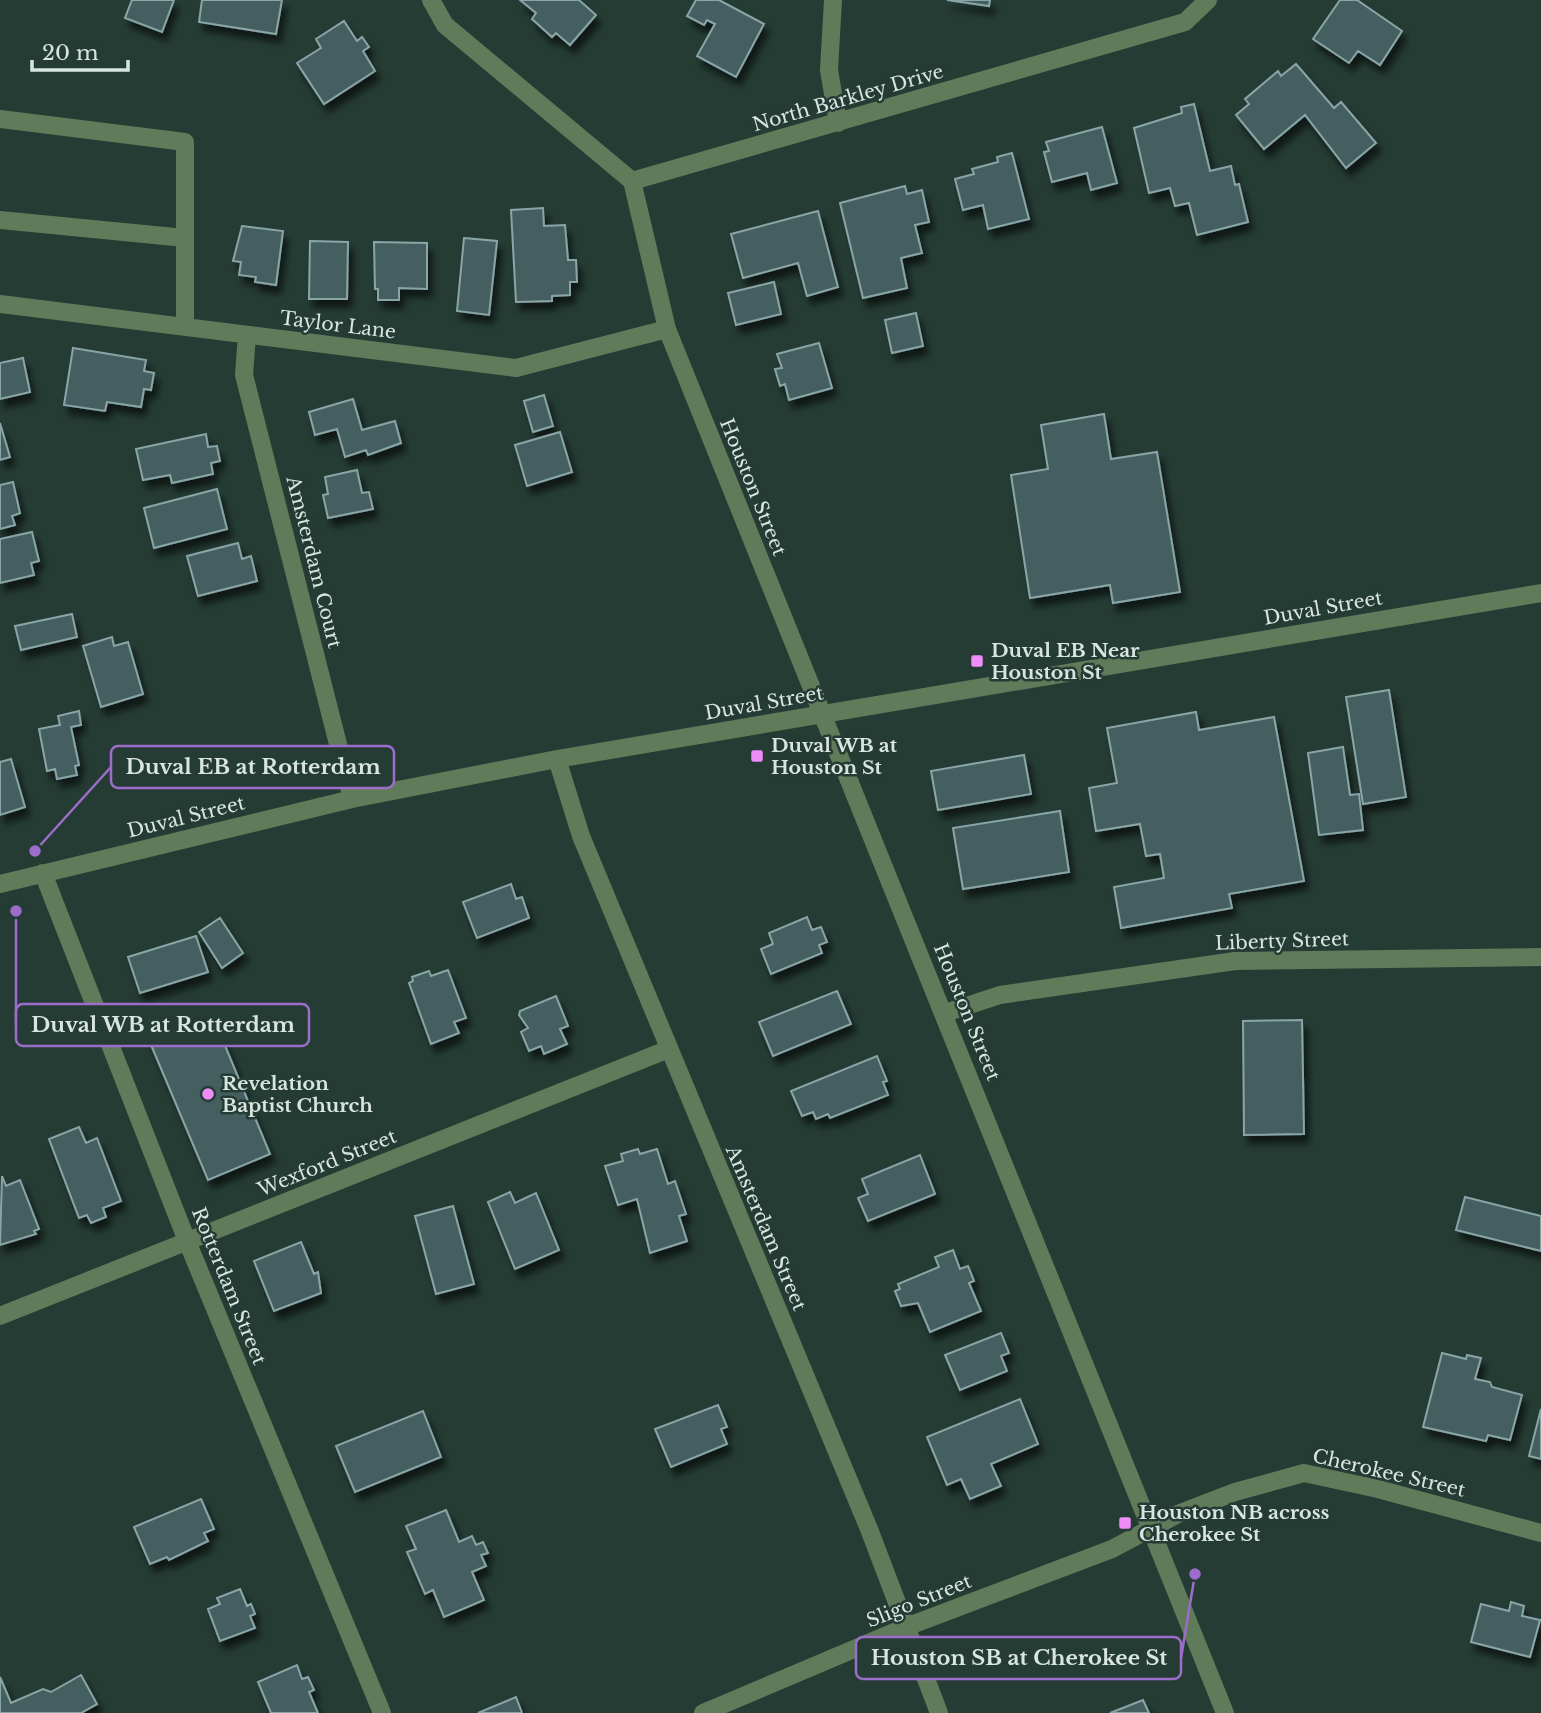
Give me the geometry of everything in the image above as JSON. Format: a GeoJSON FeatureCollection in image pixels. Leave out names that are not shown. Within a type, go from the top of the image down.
{"type":"FeatureCollection","features":[{"type":"Feature","properties":{"kind":"street"},"geometry":{"type":"LineString","coordinates":[[431,0],[445,24],[632,181]]}},
{"type":"Feature","properties":{"kind":"street"},"geometry":{"type":"LineString","coordinates":[[832,0],[829,70],[838,123]]}},
{"type":"Feature","properties":{"kind":"street","name":"North Barkley Drive"},"geometry":{"type":"LineString","coordinates":[[632,181],[1185,22],[1208,0]]}},
{"type":"Feature","properties":{"kind":"street"},"geometry":{"type":"LineString","coordinates":[[0,119],[185,142],[186,327]]}},
{"type":"Feature","properties":{"kind":"street","name":"Houston Street"},"geometry":{"type":"LineString","coordinates":[[632,181],[667,328],[820,714],[946,1013],[1224,1713]]}},
{"type":"Feature","properties":{"kind":"street"},"geometry":{"type":"LineString","coordinates":[[0,220],[185,238]]}},
{"type":"Feature","properties":{"kind":"street","name":"Taylor Lane"},"geometry":{"type":"LineString","coordinates":[[0,304],[516,368],[667,328]]}},
{"type":"Feature","properties":{"kind":"street","name":"Amsterdam Court"},"geometry":{"type":"LineString","coordinates":[[247,335],[244,375],[352,799]]}},
{"type":"Feature","properties":{"kind":"street","name":"Duval Street"},"geometry":{"type":"LineString","coordinates":[[0,884],[352,799],[557,759],[1541,593]]}},
{"type":"Feature","properties":{"kind":"street","name":"Amsterdam Street"},"geometry":{"type":"LineString","coordinates":[[557,759],[581,836],[869,1529],[939,1713]]}},
{"type":"Feature","properties":{"kind":"street","name":"Rotterdam Street"},"geometry":{"type":"LineString","coordinates":[[43,873],[187,1241],[382,1713]]}},
{"type":"Feature","properties":{"kind":"street","name":"Liberty Street"},"geometry":{"type":"LineString","coordinates":[[946,1013],[1000,995],[1235,961],[1541,957]]}},
{"type":"Feature","properties":{"kind":"street","name":"Wexford Street"},"geometry":{"type":"LineString","coordinates":[[0,1316],[669,1049]]}},
{"type":"Feature","properties":{"kind":"street","name":"Cherokee Street"},"geometry":{"type":"LineString","coordinates":[[1150,1527],[1235,1492],[1304,1473],[1378,1489],[1541,1533]]}},
{"type":"Feature","properties":{"kind":"street","name":"Sligo Street"},"geometry":{"type":"LineString","coordinates":[[704,1713],[906,1628],[1112,1549],[1150,1527]]}},
{"type":"Feature","properties":{"kind":"building"},"geometry":{"type":"Polygon","coordinates":[[[132,0],[174,0],[162,32],[125,18],[132,0]]]}},
{"type":"Feature","properties":{"kind":"building"},"geometry":{"type":"Polygon","coordinates":[[[202,0],[282,0],[276,34],[199,22],[202,0]]]}},
{"type":"Feature","properties":{"kind":"building"},"geometry":{"type":"Polygon","coordinates":[[[520,0],[579,0],[596,15],[570,45],[556,33],[552,37],[532,19],[536,13],[520,0]]]}},
{"type":"Feature","properties":{"kind":"building"},"geometry":{"type":"Polygon","coordinates":[[[696,0],[719,0],[764,24],[736,77],[697,56],[715,24],[707,20],[704,25],[687,16],[696,0]]]}},
{"type":"Feature","properties":{"kind":"building"},"geometry":{"type":"Polygon","coordinates":[[[947,0],[990,0],[989,6],[947,0]]]}},
{"type":"Feature","properties":{"kind":"building"},"geometry":{"type":"Polygon","coordinates":[[[1340,0],[1357,0],[1402,31],[1380,65],[1358,51],[1349,63],[1313,39],[1340,0]]]}},
{"type":"Feature","properties":{"kind":"building"},"geometry":{"type":"Polygon","coordinates":[[[344,21],[357,41],[362,37],[369,47],[363,51],[375,71],[324,104],[297,63],[321,48],[316,39],[344,21]]]}},
{"type":"Feature","properties":{"kind":"building"},"geometry":{"type":"Polygon","coordinates":[[[1296,64],[1334,108],[1341,102],[1376,143],[1346,168],[1305,115],[1264,149],[1236,115],[1249,104],[1245,99],[1278,71],[1281,76],[1296,64]]]}},
{"type":"Feature","properties":{"kind":"building"},"geometry":{"type":"Polygon","coordinates":[[[1194,104],[1210,171],[1231,166],[1235,185],[1239,184],[1248,222],[1197,235],[1189,203],[1175,206],[1170,188],[1149,193],[1134,128],[1182,113],[1181,107],[1194,104]]]}},
{"type":"Feature","properties":{"kind":"building"},"geometry":{"type":"Polygon","coordinates":[[[1102,127],[1117,183],[1091,190],[1087,173],[1052,182],[1044,152],[1049,151],[1046,142],[1102,127]]]}},
{"type":"Feature","properties":{"kind":"building"},"geometry":{"type":"Polygon","coordinates":[[[1012,153],[1029,219],[988,229],[983,205],[963,210],[955,179],[974,174],[972,169],[998,162],[997,157],[1012,153]]]}},
{"type":"Feature","properties":{"kind":"building"},"geometry":{"type":"Polygon","coordinates":[[[905,186],[907,194],[922,190],[929,222],[915,225],[922,253],[901,258],[907,288],[863,298],[840,203],[905,186]]]}},
{"type":"Feature","properties":{"kind":"building"},"geometry":{"type":"Polygon","coordinates":[[[543,208],[544,226],[565,225],[568,260],[576,260],[577,282],[570,282],[570,295],[552,296],[552,301],[516,302],[511,210],[543,208]]]}},
{"type":"Feature","properties":{"kind":"building"},"geometry":{"type":"Polygon","coordinates":[[[818,211],[838,287],[807,296],[798,263],[743,278],[731,234],[818,211]]]}},
{"type":"Feature","properties":{"kind":"building"},"geometry":{"type":"Polygon","coordinates":[[[242,226],[283,231],[276,285],[255,282],[256,277],[239,275],[241,262],[233,261],[242,226]]]}},
{"type":"Feature","properties":{"kind":"building"},"geometry":{"type":"Polygon","coordinates":[[[464,238],[497,241],[489,315],[457,311],[464,238]]]}},
{"type":"Feature","properties":{"kind":"building"},"geometry":{"type":"Polygon","coordinates":[[[310,241],[348,242],[347,299],[309,299],[310,241]]]}},
{"type":"Feature","properties":{"kind":"building"},"geometry":{"type":"Polygon","coordinates":[[[374,242],[427,243],[427,289],[399,288],[399,300],[378,300],[378,289],[375,289],[374,242]]]}},
{"type":"Feature","properties":{"kind":"building"},"geometry":{"type":"Polygon","coordinates":[[[774,282],[781,314],[736,325],[728,293],[774,282]]]}},
{"type":"Feature","properties":{"kind":"building"},"geometry":{"type":"Polygon","coordinates":[[[916,313],[923,346],[892,353],[885,320],[916,313]]]}},
{"type":"Feature","properties":{"kind":"building"},"geometry":{"type":"Polygon","coordinates":[[[819,343],[832,388],[789,400],[785,384],[780,386],[775,369],[782,368],[777,354],[819,343]]]}},
{"type":"Feature","properties":{"kind":"building"},"geometry":{"type":"Polygon","coordinates":[[[73,348],[146,360],[144,371],[154,373],[151,390],[144,389],[141,407],[107,402],[105,411],[64,405],[73,348]]]}},
{"type":"Feature","properties":{"kind":"building"},"geometry":{"type":"Polygon","coordinates":[[[23,358],[30,392],[0,399],[0,363],[23,358]]]}},
{"type":"Feature","properties":{"kind":"building"},"geometry":{"type":"Polygon","coordinates":[[[544,395],[553,426],[533,432],[524,401],[544,395]]]}},
{"type":"Feature","properties":{"kind":"building"},"geometry":{"type":"Polygon","coordinates":[[[353,399],[362,430],[395,421],[401,443],[368,455],[366,450],[345,457],[337,429],[315,435],[309,412],[353,399]]]}},
{"type":"Feature","properties":{"kind":"building"},"geometry":{"type":"Polygon","coordinates":[[[1104,414],[1111,459],[1157,452],[1180,592],[1113,603],[1110,585],[1030,598],[1011,475],[1048,469],[1041,425],[1104,414]]]}},
{"type":"Feature","properties":{"kind":"building"},"geometry":{"type":"Polygon","coordinates":[[[0,423],[10,457],[0,460],[0,423]]]}},
{"type":"Feature","properties":{"kind":"building"},"geometry":{"type":"Polygon","coordinates":[[[560,432],[572,472],[527,486],[515,445],[560,432]]]}},
{"type":"Feature","properties":{"kind":"building"},"geometry":{"type":"Polygon","coordinates":[[[206,434],[208,447],[217,446],[220,461],[211,463],[213,474],[172,483],[170,475],[143,480],[136,449],[206,434]]]}},
{"type":"Feature","properties":{"kind":"building"},"geometry":{"type":"Polygon","coordinates":[[[357,470],[362,493],[369,492],[373,509],[328,518],[323,495],[328,494],[325,477],[357,470]]]}},
{"type":"Feature","properties":{"kind":"building"},"geometry":{"type":"Polygon","coordinates":[[[13,482],[20,513],[12,516],[15,525],[0,529],[0,485],[13,482]]]}},
{"type":"Feature","properties":{"kind":"building"},"geometry":{"type":"Polygon","coordinates":[[[217,489],[227,529],[154,548],[144,508],[217,489]]]}},
{"type":"Feature","properties":{"kind":"building"},"geometry":{"type":"Polygon","coordinates":[[[32,532],[39,561],[31,563],[34,575],[0,583],[0,539],[32,532]]]}},
{"type":"Feature","properties":{"kind":"building"},"geometry":{"type":"Polygon","coordinates":[[[238,543],[242,559],[251,556],[257,581],[198,596],[187,556],[238,543]]]}},
{"type":"Feature","properties":{"kind":"building"},"geometry":{"type":"Polygon","coordinates":[[[72,614],[77,637],[21,650],[15,626],[72,614]]]}},
{"type":"Feature","properties":{"kind":"building"},"geometry":{"type":"Polygon","coordinates":[[[112,637],[114,646],[128,642],[143,694],[101,707],[83,646],[112,637]]]}},
{"type":"Feature","properties":{"kind":"building"},"geometry":{"type":"Polygon","coordinates":[[[1389,690],[1406,797],[1363,804],[1346,697],[1389,690]]]}},
{"type":"Feature","properties":{"kind":"building"},"geometry":{"type":"Polygon","coordinates":[[[79,711],[81,725],[71,727],[79,765],[75,766],[77,775],[57,779],[55,769],[47,771],[39,729],[60,725],[58,716],[79,711]]]}},
{"type":"Feature","properties":{"kind":"building"},"geometry":{"type":"Polygon","coordinates":[[[1196,712],[1199,730],[1274,717],[1304,881],[1229,894],[1232,908],[1121,928],[1114,887],[1164,878],[1160,854],[1146,856],[1140,824],[1096,831],[1089,788],[1117,783],[1107,728],[1196,712]]]}},
{"type":"Feature","properties":{"kind":"building"},"geometry":{"type":"Polygon","coordinates":[[[1343,747],[1350,795],[1359,794],[1363,830],[1319,835],[1308,753],[1343,747]]]}},
{"type":"Feature","properties":{"kind":"building"},"geometry":{"type":"Polygon","coordinates":[[[1024,755],[1031,794],[938,810],[931,771],[1024,755]]]}},
{"type":"Feature","properties":{"kind":"building"},"geometry":{"type":"Polygon","coordinates":[[[11,759],[25,807],[0,815],[0,762],[11,759]]]}},
{"type":"Feature","properties":{"kind":"building"},"geometry":{"type":"Polygon","coordinates":[[[1060,811],[1069,872],[963,889],[953,828],[1060,811]]]}},
{"type":"Feature","properties":{"kind":"building"},"geometry":{"type":"Polygon","coordinates":[[[511,884],[516,899],[522,897],[529,918],[477,938],[463,902],[511,884]]]}},
{"type":"Feature","properties":{"kind":"building"},"geometry":{"type":"Polygon","coordinates":[[[807,917],[812,930],[821,927],[827,942],[819,945],[822,953],[771,974],[761,949],[773,944],[769,933],[807,917]]]}},
{"type":"Feature","properties":{"kind":"building"},"geometry":{"type":"Polygon","coordinates":[[[220,918],[243,953],[222,968],[199,932],[220,918]]]}},
{"type":"Feature","properties":{"kind":"building"},"geometry":{"type":"Polygon","coordinates":[[[196,936],[208,972],[140,993],[128,957],[196,936]]]}},
{"type":"Feature","properties":{"kind":"building"},"geometry":{"type":"Polygon","coordinates":[[[448,970],[466,1018],[454,1022],[459,1033],[431,1044],[409,983],[413,981],[412,977],[429,971],[431,976],[448,970]]]}},
{"type":"Feature","properties":{"kind":"building"},"geometry":{"type":"Polygon","coordinates":[[[837,991],[851,1024],[773,1056],[759,1022],[837,991]]]}},
{"type":"Feature","properties":{"kind":"building"},"geometry":{"type":"Polygon","coordinates":[[[556,996],[568,1026],[560,1029],[567,1044],[544,1054],[541,1046],[529,1051],[521,1032],[528,1028],[519,1015],[520,1011],[556,996]]]}},
{"type":"Feature","properties":{"kind":"building","name":"Revelation Baptist Church"},"geometry":{"type":"Polygon","coordinates":[[[209,1007],[270,1154],[208,1180],[146,1033],[209,1007]]]}},
{"type":"Feature","properties":{"kind":"building"},"geometry":{"type":"Polygon","coordinates":[[[1302,1020],[1304,1134],[1244,1135],[1243,1021],[1302,1020]]]}},
{"type":"Feature","properties":{"kind":"building"},"geometry":{"type":"Polygon","coordinates":[[[877,1056],[887,1081],[883,1082],[888,1095],[830,1118],[828,1114],[816,1119],[813,1112],[802,1116],[791,1091],[877,1056]]]}},
{"type":"Feature","properties":{"kind":"building"},"geometry":{"type":"Polygon","coordinates":[[[79,1127],[86,1143],[97,1138],[121,1201],[103,1208],[106,1217],[91,1223],[87,1215],[79,1218],[49,1139],[79,1127]]]}},
{"type":"Feature","properties":{"kind":"building"},"geometry":{"type":"Polygon","coordinates":[[[638,1149],[640,1154],[657,1149],[668,1184],[675,1181],[686,1214],[679,1216],[687,1241],[650,1253],[637,1199],[618,1205],[605,1166],[623,1161],[621,1154],[638,1149]]]}},
{"type":"Feature","properties":{"kind":"building"},"geometry":{"type":"Polygon","coordinates":[[[920,1155],[935,1194],[868,1221],[858,1198],[868,1194],[862,1179],[920,1155]]]}},
{"type":"Feature","properties":{"kind":"building"},"geometry":{"type":"Polygon","coordinates":[[[2,1176],[6,1186],[20,1180],[39,1229],[34,1231],[36,1234],[0,1245],[2,1176]]]}},
{"type":"Feature","properties":{"kind":"building"},"geometry":{"type":"Polygon","coordinates":[[[510,1192],[515,1203],[536,1193],[559,1250],[515,1269],[488,1202],[510,1192]]]}},
{"type":"Feature","properties":{"kind":"building"},"geometry":{"type":"Polygon","coordinates":[[[1465,1197],[1541,1216],[1541,1251],[1456,1230],[1465,1197]]]}},
{"type":"Feature","properties":{"kind":"building"},"geometry":{"type":"Polygon","coordinates":[[[453,1206],[474,1284],[436,1294],[415,1216],[453,1206]]]}},
{"type":"Feature","properties":{"kind":"building"},"geometry":{"type":"Polygon","coordinates":[[[301,1242],[314,1274],[318,1272],[321,1293],[274,1311],[254,1261],[301,1242]]]}},
{"type":"Feature","properties":{"kind":"building"},"geometry":{"type":"Polygon","coordinates":[[[953,1250],[960,1269],[968,1266],[974,1281],[969,1283],[981,1311],[930,1332],[918,1303],[901,1306],[895,1291],[900,1289],[898,1284],[939,1267],[935,1257],[953,1250]]]}},
{"type":"Feature","properties":{"kind":"building"},"geometry":{"type":"Polygon","coordinates":[[[1001,1333],[1009,1353],[1001,1356],[1007,1371],[960,1390],[945,1355],[1001,1333]]]}},
{"type":"Feature","properties":{"kind":"building"},"geometry":{"type":"Polygon","coordinates":[[[1442,1353],[1466,1359],[1467,1355],[1481,1358],[1475,1379],[1522,1395],[1510,1440],[1488,1435],[1486,1441],[1423,1427],[1442,1353]]]}},
{"type":"Feature","properties":{"kind":"building"},"geometry":{"type":"Polygon","coordinates":[[[1020,1399],[1038,1444],[991,1464],[1001,1486],[970,1499],[961,1479],[947,1485],[927,1437],[1020,1399]]]}},
{"type":"Feature","properties":{"kind":"building"},"geometry":{"type":"Polygon","coordinates":[[[718,1405],[727,1427],[721,1429],[727,1444],[671,1467],[655,1429],[718,1405]]]}},
{"type":"Feature","properties":{"kind":"building"},"geometry":{"type":"Polygon","coordinates":[[[1541,1409],[1541,1459],[1529,1456],[1541,1409]]]}},
{"type":"Feature","properties":{"kind":"building"},"geometry":{"type":"Polygon","coordinates":[[[423,1411],[441,1457],[355,1492],[336,1446],[423,1411]]]}},
{"type":"Feature","properties":{"kind":"building"},"geometry":{"type":"Polygon","coordinates":[[[201,1499],[214,1529],[204,1533],[208,1541],[169,1560],[167,1557],[150,1564],[134,1527],[201,1499]]]}},
{"type":"Feature","properties":{"kind":"building"},"geometry":{"type":"Polygon","coordinates":[[[446,1510],[459,1542],[472,1536],[476,1545],[483,1542],[488,1553],[481,1555],[486,1566],[472,1572],[484,1600],[444,1617],[433,1590],[425,1594],[407,1552],[416,1549],[406,1526],[446,1510]]]}},
{"type":"Feature","properties":{"kind":"building"},"geometry":{"type":"Polygon","coordinates":[[[240,1589],[247,1606],[251,1604],[255,1614],[250,1616],[255,1628],[220,1641],[208,1609],[220,1604],[217,1598],[240,1589]]]}},
{"type":"Feature","properties":{"kind":"building"},"geometry":{"type":"Polygon","coordinates":[[[1511,1602],[1524,1606],[1522,1616],[1540,1620],[1530,1657],[1471,1642],[1481,1604],[1509,1611],[1511,1602]]]}},
{"type":"Feature","properties":{"kind":"building"},"geometry":{"type":"Polygon","coordinates":[[[297,1665],[302,1679],[308,1677],[314,1690],[309,1692],[318,1713],[271,1713],[258,1682],[297,1665]]]}},
{"type":"Feature","properties":{"kind":"building"},"geometry":{"type":"Polygon","coordinates":[[[81,1675],[97,1704],[81,1713],[0,1713],[0,1677],[11,1703],[43,1689],[51,1692],[81,1675]]]}},
{"type":"Feature","properties":{"kind":"building"},"geometry":{"type":"Polygon","coordinates":[[[516,1697],[522,1713],[478,1713],[516,1697]]]}},
{"type":"Feature","properties":{"kind":"building"},"geometry":{"type":"Polygon","coordinates":[[[1143,1700],[1149,1713],[1110,1713],[1143,1700]]]}},
{"type":"Feature","properties":{"kind":"place","name":"Duval EB Near Houston St"},"geometry":{"type":"Point","coordinates":[977,661]}},
{"type":"Feature","properties":{"kind":"place","name":"Duval WB at Houston St"},"geometry":{"type":"Point","coordinates":[757,756]}},
{"type":"Feature","properties":{"kind":"place","name":"Duval EB at Rotterdam"},"geometry":{"type":"Point","coordinates":[35,851]}},
{"type":"Feature","properties":{"kind":"place","name":"Duval WB at Rotterdam"},"geometry":{"type":"Point","coordinates":[16,911]}},
{"type":"Feature","properties":{"kind":"place","name":"Revelation Baptist Church"},"geometry":{"type":"Point","coordinates":[208,1094]}},
{"type":"Feature","properties":{"kind":"place","name":"Houston NB across Cherokee St"},"geometry":{"type":"Point","coordinates":[1125,1523]}},
{"type":"Feature","properties":{"kind":"place","name":"Houston SB at Cherokee St"},"geometry":{"type":"Point","coordinates":[1195,1574]}}]}
